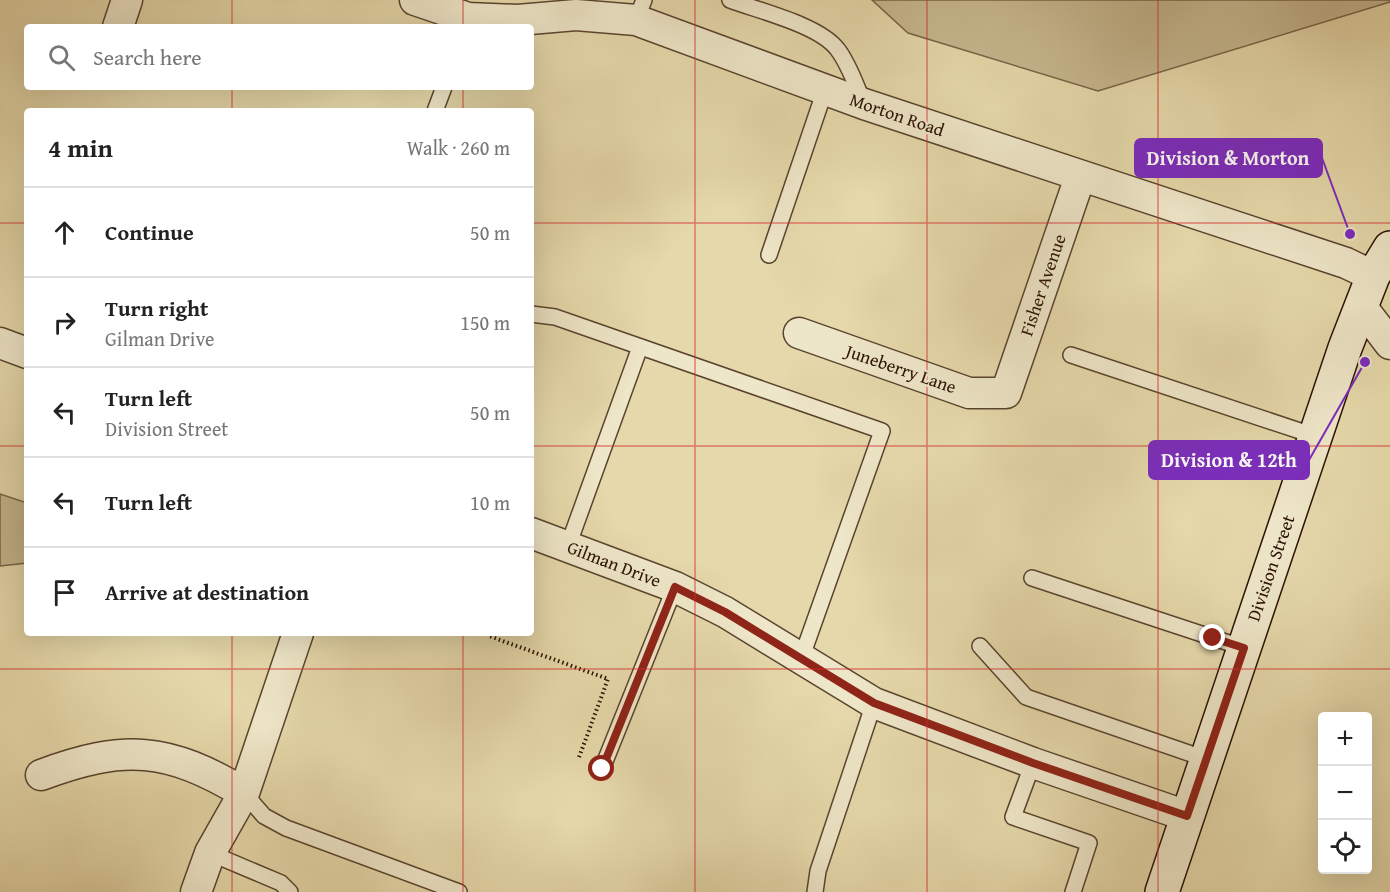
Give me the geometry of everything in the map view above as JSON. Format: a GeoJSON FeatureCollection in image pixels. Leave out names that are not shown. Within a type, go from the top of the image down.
{"type":"FeatureCollection","features":[{"type":"Feature","properties":{"kind":"street"},"geometry":{"type":"LineString","coordinates":[[119,24],[127,0]]}},
{"type":"Feature","properties":{"kind":"street","name":"Morton Road"},"geometry":{"type":"LineString","coordinates":[[415,0],[466,22],[640,10],[825,90],[1080,177],[1346,263],[1373,276]]}},
{"type":"Feature","properties":{"kind":"street","name":"Fisher Avenue"},"geometry":{"type":"LineString","coordinates":[[1006,393],[1080,177]]}},
{"type":"Feature","properties":{"kind":"street","name":"Division Street"},"geometry":{"type":"LineString","coordinates":[[1162,892],[1361,306],[1373,276],[1390,248]]}},
{"type":"Feature","properties":{"kind":"street"},"geometry":{"type":"LineString","coordinates":[[1361,306],[1390,344]]}},
{"type":"Feature","properties":{"kind":"street","name":"Juneberry Lane"},"geometry":{"type":"LineString","coordinates":[[799,333],[969,393],[1006,393]]}},
{"type":"Feature","properties":{"kind":"street"},"geometry":{"type":"LineString","coordinates":[[0,343],[24,352]]}},
{"type":"Feature","properties":{"kind":"street","name":"Gilman Drive"},"geometry":{"type":"LineString","coordinates":[[534,534],[675,587],[725,612],[874,703],[1033,763],[1187,816]]}},
{"type":"Feature","properties":{"kind":"street"},"geometry":{"type":"LineString","coordinates":[[196,892],[210,853],[244,793],[297,636]]}},
{"type":"Feature","properties":{"kind":"street"},"geometry":{"type":"LineString","coordinates":[[41,775],[95,757],[124,753],[152,755],[182,761],[218,777],[244,793]]}},
{"type":"Feature","properties":{"kind":"lane"},"geometry":{"type":"LineString","coordinates":[[730,0],[811,30],[828,39],[846,63],[864,104]]}},
{"type":"Feature","properties":{"kind":"lane"},"geometry":{"type":"LineString","coordinates":[[436,108],[443,90]]}},
{"type":"Feature","properties":{"kind":"lane"},"geometry":{"type":"LineString","coordinates":[[769,255],[825,90]]}},
{"type":"Feature","properties":{"kind":"lane"},"geometry":{"type":"LineString","coordinates":[[534,314],[555,316],[882,431],[801,659]]}},
{"type":"Feature","properties":{"kind":"lane"},"geometry":{"type":"LineString","coordinates":[[568,546],[640,347]]}},
{"type":"Feature","properties":{"kind":"lane"},"geometry":{"type":"LineString","coordinates":[[1071,355],[1316,436]]}},
{"type":"Feature","properties":{"kind":"lane"},"geometry":{"type":"LineString","coordinates":[[1032,578],[1244,648]]}},
{"type":"Feature","properties":{"kind":"lane"},"geometry":{"type":"LineString","coordinates":[[602,769],[675,587]]}},
{"type":"Feature","properties":{"kind":"lane"},"geometry":{"type":"LineString","coordinates":[[980,646],[1026,697],[1206,759]]}},
{"type":"Feature","properties":{"kind":"lane"},"geometry":{"type":"LineString","coordinates":[[815,892],[818,871],[874,703]]}},
{"type":"Feature","properties":{"kind":"lane"},"geometry":{"type":"LineString","coordinates":[[1033,763],[1013,817],[1089,843],[1073,892]]}},
{"type":"Feature","properties":{"kind":"lane"},"geometry":{"type":"LineString","coordinates":[[244,793],[264,816],[286,828],[459,892]]}},
{"type":"Feature","properties":{"kind":"lane"},"geometry":{"type":"LineString","coordinates":[[210,853],[281,883],[290,892]]}},
{"type":"Feature","properties":{"kind":"path"},"geometry":{"type":"LineString","coordinates":[[489,636],[608,679],[578,760]]}},
{"type":"Feature","properties":{"kind":"shaded area"},"geometry":{"type":"Polygon","coordinates":[[[872,0],[1390,0],[1390,2],[1098,91],[908,33],[872,0]]]}},
{"type":"Feature","properties":{"kind":"shaded area"},"geometry":{"type":"Polygon","coordinates":[[[0,494],[24,502],[24,563],[0,566],[0,494]]]}},
{"type":"Feature","properties":{"kind":"place","name":"Division & Morton"},"geometry":{"type":"Point","coordinates":[1350,234]}},
{"type":"Feature","properties":{"kind":"place","name":"Division & 12th"},"geometry":{"type":"Point","coordinates":[1365,362]}},
{"type":"Feature","properties":{"kind":"route"},"geometry":{"type":"LineString","coordinates":[[602,769],[675,587],[725,612],[874,703],[1033,763],[1187,816],[1244,648],[1213,638]]}}]}
